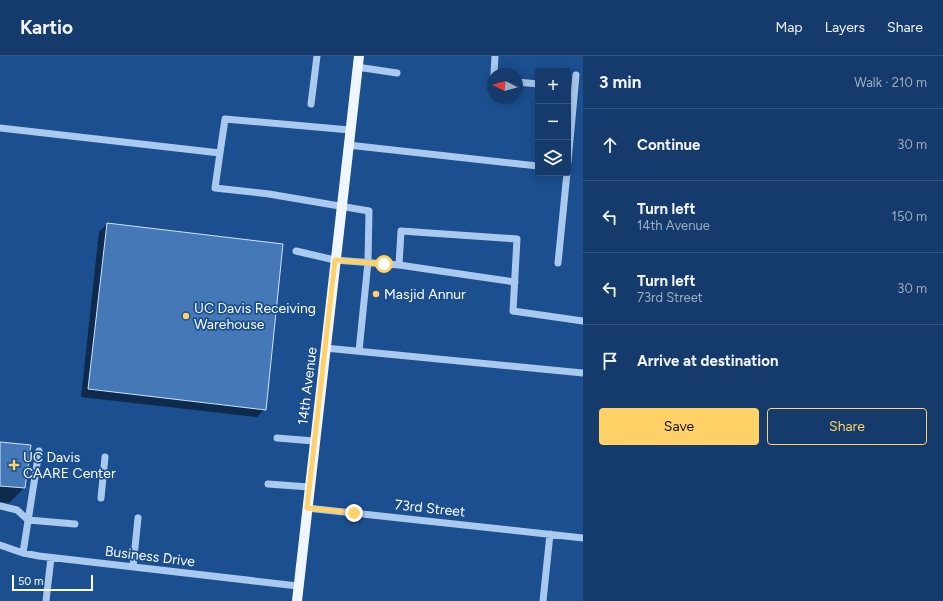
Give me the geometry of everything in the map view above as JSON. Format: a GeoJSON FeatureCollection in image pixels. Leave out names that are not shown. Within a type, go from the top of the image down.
{"type":"FeatureCollection","features":[{"type":"Feature","properties":{"kind":"main road","name":"14th Avenue"},"geometry":{"type":"LineString","coordinates":[[297,601],[359,56]]}},
{"type":"Feature","properties":{"kind":"street"},"geometry":{"type":"LineString","coordinates":[[312,104],[317,56]]}},
{"type":"Feature","properties":{"kind":"street"},"geometry":{"type":"LineString","coordinates":[[494,68],[495,56]]}},
{"type":"Feature","properties":{"kind":"street"},"geometry":{"type":"LineString","coordinates":[[357,67],[397,74]]}},
{"type":"Feature","properties":{"kind":"street"},"geometry":{"type":"LineString","coordinates":[[570,140],[576,75]]}},
{"type":"Feature","properties":{"kind":"street"},"geometry":{"type":"LineString","coordinates":[[523,83],[535,84]]}},
{"type":"Feature","properties":{"kind":"street"},"geometry":{"type":"LineString","coordinates":[[350,130],[225,119],[215,188],[269,194],[369,211],[368,262],[359,351]]}},
{"type":"Feature","properties":{"kind":"street"},"geometry":{"type":"LineString","coordinates":[[0,128],[220,153]]}},
{"type":"Feature","properties":{"kind":"street"},"geometry":{"type":"LineString","coordinates":[[348,145],[535,166]]}},
{"type":"Feature","properties":{"kind":"street"},"geometry":{"type":"LineString","coordinates":[[558,263],[567,176]]}},
{"type":"Feature","properties":{"kind":"street"},"geometry":{"type":"LineString","coordinates":[[399,265],[401,231],[517,239],[514,312],[583,321]]}},
{"type":"Feature","properties":{"kind":"street"},"geometry":{"type":"LineString","coordinates":[[296,251],[335,260],[399,265],[515,282]]}},
{"type":"Feature","properties":{"kind":"street"},"geometry":{"type":"LineString","coordinates":[[325,348],[583,373]]}},
{"type":"Feature","properties":{"kind":"street"},"geometry":{"type":"LineString","coordinates":[[277,438],[314,442]]}},
{"type":"Feature","properties":{"kind":"street"},"geometry":{"type":"LineString","coordinates":[[23,553],[39,451]]}},
{"type":"Feature","properties":{"kind":"street"},"geometry":{"type":"LineString","coordinates":[[101,498],[105,457]]}},
{"type":"Feature","properties":{"kind":"street"},"geometry":{"type":"LineString","coordinates":[[268,484],[309,487]]}},
{"type":"Feature","properties":{"kind":"street"},"geometry":{"type":"LineString","coordinates":[[0,506],[17,510],[28,520],[75,524]]}},
{"type":"Feature","properties":{"kind":"street","name":"73rd Street"},"geometry":{"type":"LineString","coordinates":[[307,508],[583,538]]}},
{"type":"Feature","properties":{"kind":"street"},"geometry":{"type":"LineString","coordinates":[[133,567],[138,518]]}},
{"type":"Feature","properties":{"kind":"street"},"geometry":{"type":"LineString","coordinates":[[543,601],[550,534]]}},
{"type":"Feature","properties":{"kind":"street","name":"Business Drive"},"geometry":{"type":"LineString","coordinates":[[0,545],[23,553],[51,558],[298,586]]}},
{"type":"Feature","properties":{"kind":"street"},"geometry":{"type":"LineString","coordinates":[[46,601],[51,558]]}},
{"type":"Feature","properties":{"kind":"building","name":"UC Davis Receiving Warehouse"},"geometry":{"type":"Polygon","coordinates":[[[107,223],[283,244],[266,410],[88,389],[107,223]]]}},
{"type":"Feature","properties":{"kind":"building","name":"UC Davis CAARE Center"},"geometry":{"type":"Polygon","coordinates":[[[0,442],[31,445],[25,488],[0,486],[0,442]]]}},
{"type":"Feature","properties":{"kind":"place","name":"Masjid Annur"},"geometry":{"type":"Point","coordinates":[376,294]}},
{"type":"Feature","properties":{"kind":"place","name":"UC Davis Receiving Warehouse"},"geometry":{"type":"Point","coordinates":[186,316]}},
{"type":"Feature","properties":{"kind":"place","name":"UC Davis CAARE Center"},"geometry":{"type":"Point","coordinates":[14,465]}},
{"type":"Feature","properties":{"kind":"route"},"geometry":{"type":"LineString","coordinates":[[354,513],[307,508],[335,260],[384,264]]}}]}
